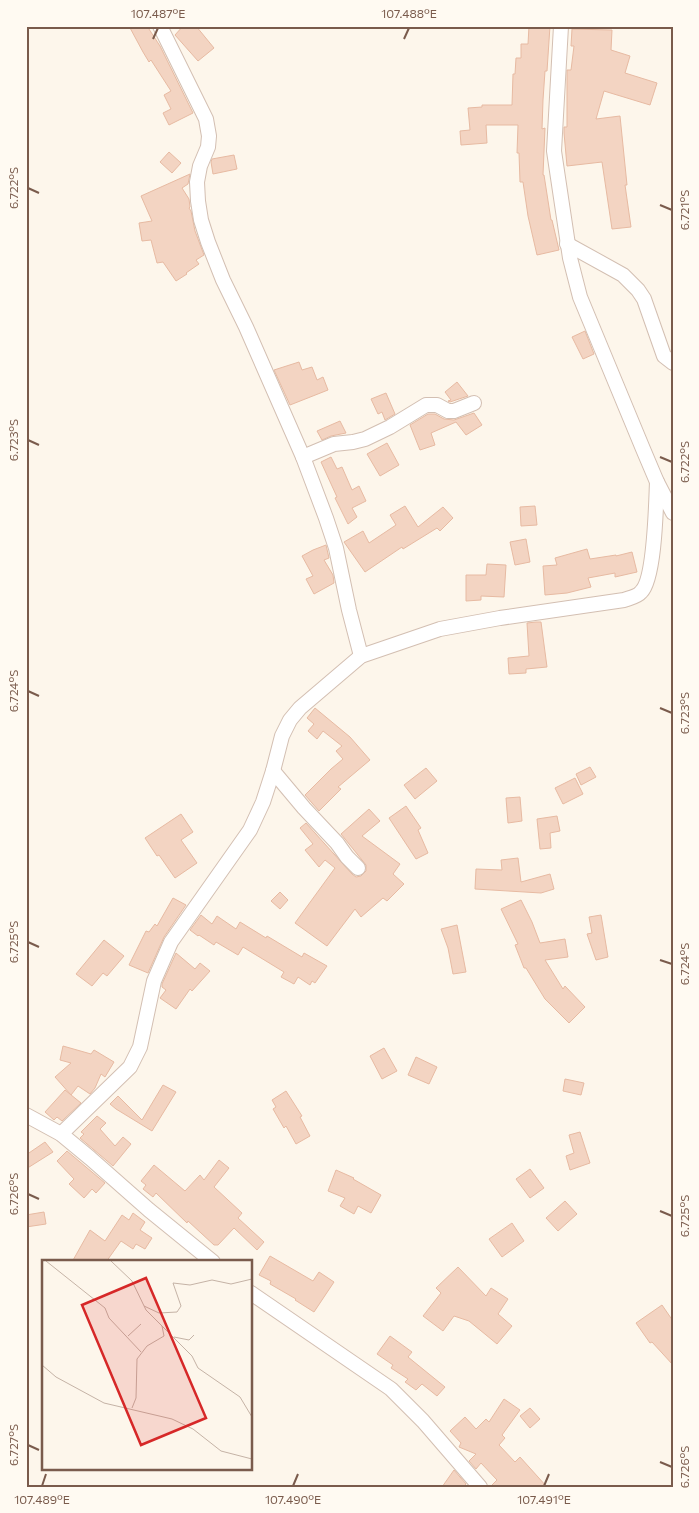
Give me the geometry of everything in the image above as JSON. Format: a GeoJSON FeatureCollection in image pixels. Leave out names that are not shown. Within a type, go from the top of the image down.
{"type":"FeatureCollection","features":[{"type":"Feature","properties":{"kind":"street"},"geometry":{"type":"LineString","coordinates":[[160,26],[206,119],[209,136],[208,148],[200,166],[197,182],[201,220],[208,242],[223,280],[246,327],[303,457],[336,548],[361,656]]}},
{"type":"Feature","properties":{"kind":"street"},"geometry":{"type":"LineString","coordinates":[[561,26],[554,151],[568,244],[580,297],[657,482],[673,513]]}},
{"type":"Feature","properties":{"kind":"street"},"geometry":{"type":"LineString","coordinates":[[568,244],[623,276],[638,290],[644,299],[664,356],[673,363]]}},
{"type":"Feature","properties":{"kind":"street"},"geometry":{"type":"LineString","coordinates":[[303,457],[330,445],[365,440],[426,405],[438,405],[454,411],[474,403]]}},
{"type":"Feature","properties":{"kind":"street"},"geometry":{"type":"LineString","coordinates":[[61,1134],[130,1067],[140,1047],[154,981],[171,942],[250,830],[263,802],[282,736],[290,720],[300,708],[361,656],[440,629],[634,597],[646,585],[649,573],[657,482]]}},
{"type":"Feature","properties":{"kind":"street"},"geometry":{"type":"LineString","coordinates":[[273,771],[358,868]]}},
{"type":"Feature","properties":{"kind":"street"},"geometry":{"type":"LineString","coordinates":[[26,1115],[61,1134],[211,1260]]}},
{"type":"Feature","properties":{"kind":"street"},"geometry":{"type":"LineString","coordinates":[[252,1294],[391,1389],[423,1421],[480,1487]]}},
{"type":"Feature","properties":{"kind":"building"},"geometry":{"type":"Polygon","coordinates":[[[129,26],[147,26],[160,46],[193,113],[169,125],[163,113],[171,109],[164,95],[171,91],[151,60],[149,62],[129,26]]]}},
{"type":"Feature","properties":{"kind":"building"},"geometry":{"type":"Polygon","coordinates":[[[183,26],[196,26],[214,48],[198,61],[175,35],[183,26]]]}},
{"type":"Feature","properties":{"kind":"building"},"geometry":{"type":"Polygon","coordinates":[[[529,26],[550,26],[543,100],[542,129],[545,128],[543,175],[551,220],[559,250],[537,255],[523,182],[520,182],[519,153],[517,153],[518,125],[486,125],[487,143],[461,145],[460,131],[470,130],[468,108],[482,107],[482,105],[512,105],[513,74],[515,74],[516,58],[521,58],[521,44],[528,44],[529,26]]]}},
{"type":"Feature","properties":{"kind":"building"},"geometry":{"type":"Polygon","coordinates":[[[572,29],[612,30],[611,50],[630,56],[625,73],[657,83],[650,105],[604,91],[596,119],[620,116],[627,185],[625,185],[631,227],[612,229],[602,162],[567,166],[564,127],[567,127],[567,70],[571,70],[574,46],[571,46],[572,29]]]}},
{"type":"Feature","properties":{"kind":"building"},"geometry":{"type":"Polygon","coordinates":[[[169,152],[181,163],[172,173],[160,162],[169,152]]]}},
{"type":"Feature","properties":{"kind":"building"},"geometry":{"type":"Polygon","coordinates":[[[234,155],[237,169],[213,174],[212,159],[234,155]]]}},
{"type":"Feature","properties":{"kind":"building"},"geometry":{"type":"Polygon","coordinates":[[[190,174],[188,184],[182,188],[189,199],[189,208],[195,231],[204,255],[196,260],[199,264],[176,281],[163,262],[157,263],[151,240],[142,241],[139,223],[152,221],[141,196],[190,174]]]}},
{"type":"Feature","properties":{"kind":"building"},"geometry":{"type":"Polygon","coordinates":[[[585,331],[594,354],[583,359],[572,337],[585,331]]]}},
{"type":"Feature","properties":{"kind":"building"},"geometry":{"type":"Polygon","coordinates":[[[299,362],[302,370],[312,367],[317,380],[323,377],[328,390],[290,405],[274,370],[299,362]]]}},
{"type":"Feature","properties":{"kind":"building"},"geometry":{"type":"Polygon","coordinates":[[[457,382],[468,396],[450,402],[448,401],[451,400],[445,392],[457,382]]]}},
{"type":"Feature","properties":{"kind":"building"},"geometry":{"type":"Polygon","coordinates":[[[386,393],[395,414],[385,420],[382,412],[378,414],[371,399],[386,393]]]}},
{"type":"Feature","properties":{"kind":"building"},"geometry":{"type":"Polygon","coordinates":[[[474,413],[482,425],[466,435],[456,422],[431,433],[435,445],[420,450],[410,425],[428,414],[435,414],[444,419],[454,420],[474,413]]]}},
{"type":"Feature","properties":{"kind":"building"},"geometry":{"type":"Polygon","coordinates":[[[340,421],[346,433],[322,440],[317,431],[340,421]]]}},
{"type":"Feature","properties":{"kind":"building"},"geometry":{"type":"Polygon","coordinates":[[[387,443],[399,465],[380,476],[367,454],[387,443]]]}},
{"type":"Feature","properties":{"kind":"building"},"geometry":{"type":"Polygon","coordinates":[[[331,457],[337,469],[342,467],[352,490],[359,486],[366,501],[352,508],[357,517],[348,524],[335,498],[337,497],[321,462],[331,457]]]}},
{"type":"Feature","properties":{"kind":"building"},"geometry":{"type":"Polygon","coordinates":[[[405,506],[418,527],[443,507],[453,518],[440,531],[437,528],[403,549],[402,547],[365,572],[344,542],[363,531],[369,543],[396,525],[390,515],[405,506]]]}},
{"type":"Feature","properties":{"kind":"building"},"geometry":{"type":"Polygon","coordinates":[[[535,506],[537,525],[521,526],[520,507],[535,506]]]}},
{"type":"Feature","properties":{"kind":"building"},"geometry":{"type":"Polygon","coordinates":[[[526,539],[530,562],[515,565],[510,542],[526,539]]]}},
{"type":"Feature","properties":{"kind":"building"},"geometry":{"type":"Polygon","coordinates":[[[326,545],[329,558],[324,560],[333,575],[334,583],[314,594],[306,579],[313,576],[302,556],[326,545]]]}},
{"type":"Feature","properties":{"kind":"building"},"geometry":{"type":"Polygon","coordinates":[[[587,549],[590,559],[632,552],[637,572],[615,577],[615,573],[588,578],[591,587],[567,593],[545,595],[543,566],[557,565],[555,558],[587,549]]]}},
{"type":"Feature","properties":{"kind":"building"},"geometry":{"type":"Polygon","coordinates":[[[487,564],[506,565],[504,597],[481,596],[481,600],[466,601],[466,575],[486,575],[487,564]]]}},
{"type":"Feature","properties":{"kind":"building"},"geometry":{"type":"Polygon","coordinates":[[[541,622],[547,667],[526,669],[526,673],[509,674],[508,658],[529,656],[527,623],[541,622]]]}},
{"type":"Feature","properties":{"kind":"building"},"geometry":{"type":"Polygon","coordinates":[[[315,708],[350,737],[370,760],[338,787],[341,789],[319,811],[305,795],[343,759],[336,751],[342,746],[323,731],[317,739],[308,731],[314,724],[307,718],[315,708]]]}},
{"type":"Feature","properties":{"kind":"building"},"geometry":{"type":"Polygon","coordinates":[[[590,767],[596,777],[581,785],[576,774],[590,767]]]}},
{"type":"Feature","properties":{"kind":"building"},"geometry":{"type":"Polygon","coordinates":[[[426,768],[437,781],[415,799],[404,785],[426,768]]]}},
{"type":"Feature","properties":{"kind":"building"},"geometry":{"type":"Polygon","coordinates":[[[575,778],[583,794],[563,804],[555,788],[575,778]]]}},
{"type":"Feature","properties":{"kind":"building"},"geometry":{"type":"Polygon","coordinates":[[[520,797],[522,821],[508,823],[506,798],[520,797]]]}},
{"type":"Feature","properties":{"kind":"building"},"geometry":{"type":"Polygon","coordinates":[[[406,806],[421,828],[418,830],[428,853],[416,859],[389,818],[406,806]]]}},
{"type":"Feature","properties":{"kind":"building"},"geometry":{"type":"Polygon","coordinates":[[[369,809],[380,821],[362,836],[400,864],[393,874],[404,884],[387,901],[383,898],[361,917],[355,909],[327,946],[295,923],[335,868],[325,860],[319,867],[305,850],[313,844],[300,828],[306,823],[352,874],[356,877],[361,876],[366,871],[366,865],[341,834],[369,809]]]}},
{"type":"Feature","properties":{"kind":"building"},"geometry":{"type":"Polygon","coordinates":[[[181,814],[193,832],[181,840],[197,863],[175,878],[145,838],[181,814]]]}},
{"type":"Feature","properties":{"kind":"building"},"geometry":{"type":"Polygon","coordinates":[[[557,816],[560,831],[550,833],[551,848],[540,849],[537,819],[557,816]]]}},
{"type":"Feature","properties":{"kind":"building"},"geometry":{"type":"Polygon","coordinates":[[[518,858],[521,882],[550,874],[554,889],[541,893],[475,889],[476,869],[502,870],[501,860],[518,858]]]}},
{"type":"Feature","properties":{"kind":"building"},"geometry":{"type":"Polygon","coordinates":[[[280,892],[288,900],[280,909],[271,901],[280,892]]]}},
{"type":"Feature","properties":{"kind":"building"},"geometry":{"type":"Polygon","coordinates":[[[173,898],[186,905],[164,937],[148,973],[129,965],[146,931],[149,932],[155,924],[157,926],[173,898]]]}},
{"type":"Feature","properties":{"kind":"building"},"geometry":{"type":"Polygon","coordinates":[[[521,900],[540,943],[565,939],[568,957],[545,960],[563,989],[565,986],[585,1007],[569,1023],[545,999],[526,968],[524,968],[515,945],[518,944],[501,909],[521,900]]]}},
{"type":"Feature","properties":{"kind":"building"},"geometry":{"type":"Polygon","coordinates":[[[201,915],[212,924],[217,916],[236,929],[240,922],[302,957],[304,953],[327,966],[315,983],[312,981],[310,985],[298,977],[294,984],[281,977],[284,972],[243,947],[238,955],[216,942],[214,945],[198,936],[190,930],[201,915]]]}},
{"type":"Feature","properties":{"kind":"building"},"geometry":{"type":"Polygon","coordinates":[[[601,915],[608,957],[596,960],[587,934],[592,933],[589,917],[601,915]]]}},
{"type":"Feature","properties":{"kind":"building"},"geometry":{"type":"Polygon","coordinates":[[[457,925],[466,972],[453,974],[448,948],[441,929],[457,925]]]}},
{"type":"Feature","properties":{"kind":"building"},"geometry":{"type":"Polygon","coordinates":[[[104,940],[124,956],[107,976],[103,973],[92,986],[76,974],[104,940]]]}},
{"type":"Feature","properties":{"kind":"building"},"geometry":{"type":"Polygon","coordinates":[[[176,953],[195,969],[200,963],[210,971],[192,991],[190,989],[176,1009],[160,998],[166,990],[162,987],[162,984],[176,953]]]}},
{"type":"Feature","properties":{"kind":"building"},"geometry":{"type":"Polygon","coordinates":[[[63,1046],[91,1054],[94,1050],[114,1062],[105,1077],[101,1074],[90,1094],[78,1086],[71,1095],[55,1077],[71,1063],[60,1060],[63,1046]]]}},
{"type":"Feature","properties":{"kind":"building"},"geometry":{"type":"Polygon","coordinates":[[[384,1048],[397,1071],[382,1079],[370,1056],[384,1048]]]}},
{"type":"Feature","properties":{"kind":"building"},"geometry":{"type":"Polygon","coordinates":[[[416,1057],[437,1067],[429,1084],[408,1075],[416,1057]]]}},
{"type":"Feature","properties":{"kind":"building"},"geometry":{"type":"Polygon","coordinates":[[[565,1079],[584,1083],[581,1095],[563,1091],[565,1079]]]}},
{"type":"Feature","properties":{"kind":"building"},"geometry":{"type":"Polygon","coordinates":[[[163,1085],[176,1092],[152,1131],[110,1104],[118,1096],[142,1120],[163,1085]]]}},
{"type":"Feature","properties":{"kind":"building"},"geometry":{"type":"Polygon","coordinates":[[[65,1090],[81,1103],[62,1121],[57,1117],[54,1120],[45,1112],[65,1090]]]}},
{"type":"Feature","properties":{"kind":"building"},"geometry":{"type":"Polygon","coordinates":[[[286,1091],[302,1116],[300,1117],[310,1136],[296,1144],[286,1126],[284,1128],[273,1109],[276,1107],[272,1100],[286,1091]]]}},
{"type":"Feature","properties":{"kind":"building"},"geometry":{"type":"Polygon","coordinates":[[[97,1116],[106,1123],[100,1129],[115,1146],[123,1137],[131,1144],[113,1166],[80,1138],[84,1134],[81,1132],[97,1116]]]}},
{"type":"Feature","properties":{"kind":"building"},"geometry":{"type":"Polygon","coordinates":[[[580,1132],[590,1163],[570,1170],[566,1156],[574,1153],[569,1135],[580,1132]]]}},
{"type":"Feature","properties":{"kind":"building"},"geometry":{"type":"Polygon","coordinates":[[[45,1142],[53,1152],[26,1169],[26,1155],[45,1142]]]}},
{"type":"Feature","properties":{"kind":"building"},"geometry":{"type":"Polygon","coordinates":[[[67,1151],[105,1183],[96,1193],[92,1189],[84,1198],[69,1184],[74,1179],[57,1161],[67,1151]]]}},
{"type":"Feature","properties":{"kind":"building"},"geometry":{"type":"Polygon","coordinates":[[[219,1160],[229,1168],[214,1187],[242,1213],[238,1218],[264,1242],[257,1250],[234,1228],[218,1245],[214,1245],[188,1221],[187,1223],[156,1193],[153,1197],[143,1189],[146,1185],[141,1181],[154,1165],[185,1191],[200,1175],[204,1180],[219,1160]]]}},
{"type":"Feature","properties":{"kind":"building"},"geometry":{"type":"Polygon","coordinates":[[[530,1169],[544,1188],[530,1198],[516,1179],[530,1169]]]}},
{"type":"Feature","properties":{"kind":"building"},"geometry":{"type":"Polygon","coordinates":[[[336,1170],[354,1178],[381,1195],[371,1213],[358,1206],[354,1214],[340,1206],[345,1198],[328,1191],[336,1170]]]}},
{"type":"Feature","properties":{"kind":"building"},"geometry":{"type":"Polygon","coordinates":[[[565,1201],[577,1214],[558,1231],[546,1218],[565,1201]]]}},
{"type":"Feature","properties":{"kind":"building"},"geometry":{"type":"Polygon","coordinates":[[[44,1212],[46,1224],[26,1227],[26,1215],[44,1212]]]}},
{"type":"Feature","properties":{"kind":"building"},"geometry":{"type":"Polygon","coordinates":[[[133,1213],[145,1222],[140,1230],[152,1238],[145,1249],[136,1244],[133,1249],[121,1241],[107,1260],[73,1260],[90,1230],[105,1241],[122,1215],[129,1220],[133,1213]]]}},
{"type":"Feature","properties":{"kind":"building"},"geometry":{"type":"Polygon","coordinates":[[[512,1223],[524,1241],[502,1257],[489,1239],[512,1223]]]}},
{"type":"Feature","properties":{"kind":"building"},"geometry":{"type":"Polygon","coordinates":[[[270,1256],[313,1281],[319,1272],[334,1282],[314,1312],[270,1284],[271,1281],[259,1275],[270,1256]]]}},
{"type":"Feature","properties":{"kind":"building"},"geometry":{"type":"Polygon","coordinates":[[[458,1267],[486,1296],[491,1288],[508,1299],[498,1314],[512,1326],[497,1344],[469,1321],[454,1316],[443,1331],[423,1316],[441,1293],[436,1288],[458,1267]]]}},
{"type":"Feature","properties":{"kind":"building"},"geometry":{"type":"Polygon","coordinates":[[[662,1305],[673,1321],[673,1365],[652,1342],[650,1343],[636,1323],[662,1305]]]}},
{"type":"Feature","properties":{"kind":"building"},"geometry":{"type":"Polygon","coordinates":[[[390,1336],[412,1352],[408,1357],[445,1387],[437,1396],[422,1384],[416,1390],[405,1382],[408,1379],[391,1368],[393,1365],[377,1354],[390,1336]]]}},
{"type":"Feature","properties":{"kind":"building"},"geometry":{"type":"Polygon","coordinates":[[[504,1399],[520,1410],[502,1435],[505,1438],[499,1445],[515,1462],[520,1457],[547,1487],[490,1487],[497,1480],[481,1463],[476,1469],[469,1461],[476,1454],[459,1447],[461,1443],[450,1431],[465,1417],[476,1429],[486,1419],[489,1422],[504,1399]]]}},
{"type":"Feature","properties":{"kind":"building"},"geometry":{"type":"Polygon","coordinates":[[[530,1408],[540,1419],[530,1428],[520,1416],[530,1408]]]}},
{"type":"Feature","properties":{"kind":"building"},"geometry":{"type":"Polygon","coordinates":[[[454,1470],[466,1484],[463,1487],[442,1487],[454,1470]]]}}]}
